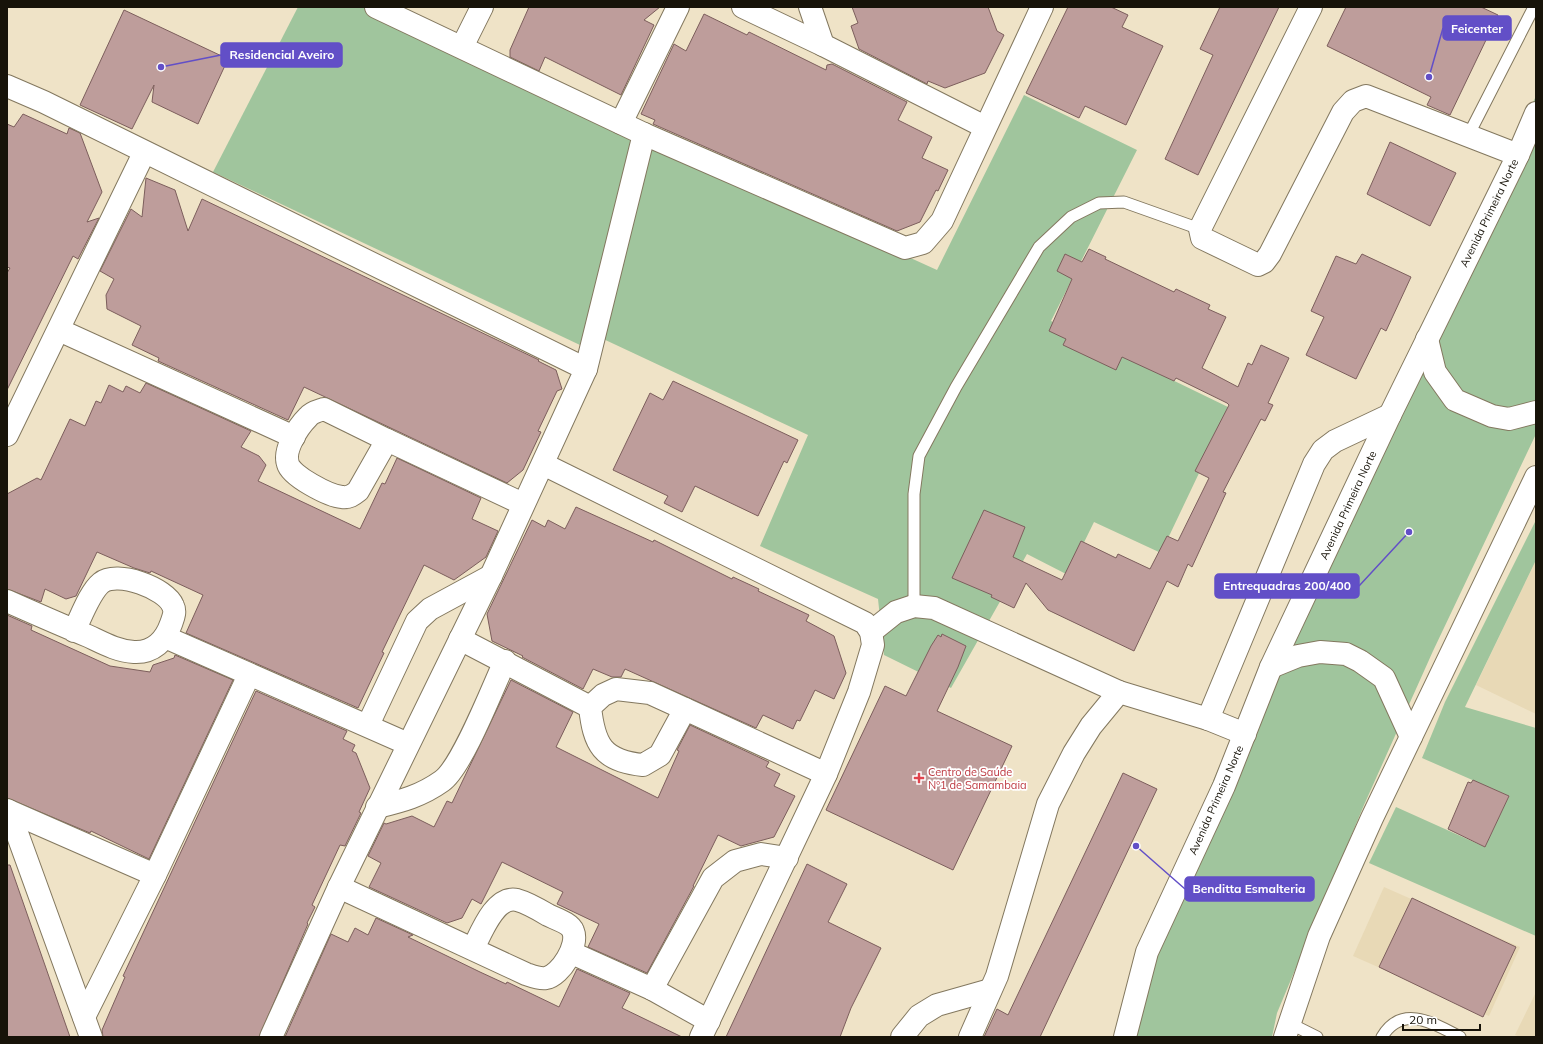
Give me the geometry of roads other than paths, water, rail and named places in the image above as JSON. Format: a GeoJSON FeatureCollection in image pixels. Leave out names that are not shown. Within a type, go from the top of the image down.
{"type":"FeatureCollection","features":[{"type":"Feature","properties":{"kind":"street"},"geometry":{"type":"LineString","coordinates":[[376,7],[644,134],[905,248],[923,242],[942,221],[1042,7]]}},
{"type":"Feature","properties":{"kind":"street"},"geometry":{"type":"LineString","coordinates":[[462,47],[482,7]]}},
{"type":"Feature","properties":{"kind":"street"},"geometry":{"type":"LineString","coordinates":[[621,123],[678,7]]}},
{"type":"Feature","properties":{"kind":"street"},"geometry":{"type":"LineString","coordinates":[[743,7],[823,45],[985,127]]}},
{"type":"Feature","properties":{"kind":"street"},"geometry":{"type":"LineString","coordinates":[[810,7],[823,45]]}},
{"type":"Feature","properties":{"kind":"street"},"geometry":{"type":"LineString","coordinates":[[1311,7],[1200,229],[1202,238],[1258,265],[1264,262],[1270,254],[1343,112],[1353,101],[1366,96],[1518,155]]}},
{"type":"Feature","properties":{"kind":"street"},"geometry":{"type":"LineString","coordinates":[[7,86],[44,102],[144,153],[586,369]]}},
{"type":"Feature","properties":{"kind":"street","name":"Avenida Primeira Norte"},"geometry":{"type":"LineString","coordinates":[[1125,1037],[1147,952],[1224,786],[1271,667],[1390,415],[1518,155],[1536,113]]}},
{"type":"Feature","properties":{"kind":"street"},"geometry":{"type":"LineString","coordinates":[[271,1037],[339,887],[491,576],[586,369],[644,134]]}},
{"type":"Feature","properties":{"kind":"street"},"geometry":{"type":"LineString","coordinates":[[7,435],[144,153]]}},
{"type":"Feature","properties":{"kind":"street"},"geometry":{"type":"LineString","coordinates":[[59,330],[294,437]]}},
{"type":"Feature","properties":{"kind":"street"},"geometry":{"type":"LineString","coordinates":[[1427,339],[1435,372],[1455,400],[1492,416],[1509,419],[1536,412]]}},
{"type":"Feature","properties":{"kind":"street"},"geometry":{"type":"LineString","coordinates":[[387,440],[358,491],[351,496],[343,498],[331,496],[293,472],[288,464],[288,454],[294,437],[308,417],[315,411],[324,409],[523,504]]}},
{"type":"Feature","properties":{"kind":"street"},"geometry":{"type":"LineString","coordinates":[[1208,719],[1314,464],[1323,450],[1335,441],[1390,415]]}},
{"type":"Feature","properties":{"kind":"street"},"geometry":{"type":"LineString","coordinates":[[543,464],[865,623],[870,632],[873,645],[859,692],[826,774],[705,1029],[652,989],[572,953]]}},
{"type":"Feature","properties":{"kind":"street"},"geometry":{"type":"LineString","coordinates":[[1287,1030],[1318,936],[1372,818],[1536,477]]}},
{"type":"Feature","properties":{"kind":"street"},"geometry":{"type":"LineString","coordinates":[[368,725],[417,621],[430,609],[491,576]]}},
{"type":"Feature","properties":{"kind":"street"},"geometry":{"type":"LineString","coordinates":[[7,601],[74,631],[121,651],[135,652],[146,652],[160,644],[165,637],[174,613],[173,606],[168,598],[132,579],[107,579],[95,590],[74,631]]}},
{"type":"Feature","properties":{"kind":"street"},"geometry":{"type":"LineString","coordinates":[[870,632],[896,612],[914,606],[934,608],[1119,692],[1208,719],[1245,734]]}},
{"type":"Feature","properties":{"kind":"street"},"geometry":{"type":"LineString","coordinates":[[165,637],[249,676],[368,725],[408,744]]}},
{"type":"Feature","properties":{"kind":"street"},"geometry":{"type":"LineString","coordinates":[[460,639],[505,660],[590,706]]}},
{"type":"Feature","properties":{"kind":"street"},"geometry":{"type":"LineString","coordinates":[[1271,667],[1298,656],[1320,652],[1346,654],[1384,678],[1411,737]]}},
{"type":"Feature","properties":{"kind":"street"},"geometry":{"type":"LineString","coordinates":[[377,807],[412,799],[443,780],[460,758],[505,660]]}},
{"type":"Feature","properties":{"kind":"street"},"geometry":{"type":"LineString","coordinates":[[84,1017],[155,874],[249,676]]}},
{"type":"Feature","properties":{"kind":"street"},"geometry":{"type":"LineString","coordinates":[[590,706],[603,695],[616,689],[650,693],[826,774]]}},
{"type":"Feature","properties":{"kind":"street"},"geometry":{"type":"LineString","coordinates":[[970,1037],[990,990],[1017,913],[1048,804],[1074,753],[1092,726],[1119,692]]}},
{"type":"Feature","properties":{"kind":"street"},"geometry":{"type":"LineString","coordinates":[[590,706],[592,729],[596,741],[604,750],[618,759],[643,765],[660,755],[685,710]]}},
{"type":"Feature","properties":{"kind":"street"},"geometry":{"type":"LineString","coordinates":[[8,810],[155,874]]}},
{"type":"Feature","properties":{"kind":"street"},"geometry":{"type":"LineString","coordinates":[[8,810],[91,1037]]}},
{"type":"Feature","properties":{"kind":"street"},"geometry":{"type":"LineString","coordinates":[[652,989],[713,878],[735,861],[761,854],[787,858]]}},
{"type":"Feature","properties":{"kind":"street"},"geometry":{"type":"LineString","coordinates":[[339,887],[536,978],[547,978],[558,970],[572,953],[575,936],[570,926],[526,903],[516,900],[507,900],[493,912],[474,949]]}},
{"type":"Feature","properties":{"kind":"street"},"geometry":{"type":"LineString","coordinates":[[902,1037],[919,1016],[937,1005],[990,990]]}},
{"type":"Feature","properties":{"kind":"lane"},"geometry":{"type":"LineString","coordinates":[[1468,136],[1534,7]]}},
{"type":"Feature","properties":{"kind":"lane"},"geometry":{"type":"LineString","coordinates":[[914,606],[914,494],[919,456],[956,387],[1038,247],[1072,216],[1099,203],[1124,202],[1200,229]]}},
{"type":"Feature","properties":{"kind":"lane"},"geometry":{"type":"LineString","coordinates":[[1382,1037],[1386,1030],[1398,1021],[1406,1018],[1429,1022],[1460,1037]]}},
{"type":"Feature","properties":{"kind":"lane"},"geometry":{"type":"LineString","coordinates":[[1287,1030],[1317,1037]]}},
{"type":"Feature","properties":{"kind":"place","name":"Residencial Aveiro"},"geometry":{"type":"Point","coordinates":[161,67]}},
{"type":"Feature","properties":{"kind":"place","name":"Feicenter"},"geometry":{"type":"Point","coordinates":[1429,77]}},
{"type":"Feature","properties":{"kind":"place","name":"Entrequadras 200/400"},"geometry":{"type":"Point","coordinates":[1409,532]}},
{"type":"Feature","properties":{"kind":"place","name":"Centro de Saúde Nº1 de Samambaia"},"geometry":{"type":"Point","coordinates":[919,778]}},
{"type":"Feature","properties":{"kind":"place","name":"Benditta Esmalteria"},"geometry":{"type":"Point","coordinates":[1136,846]}}]}
